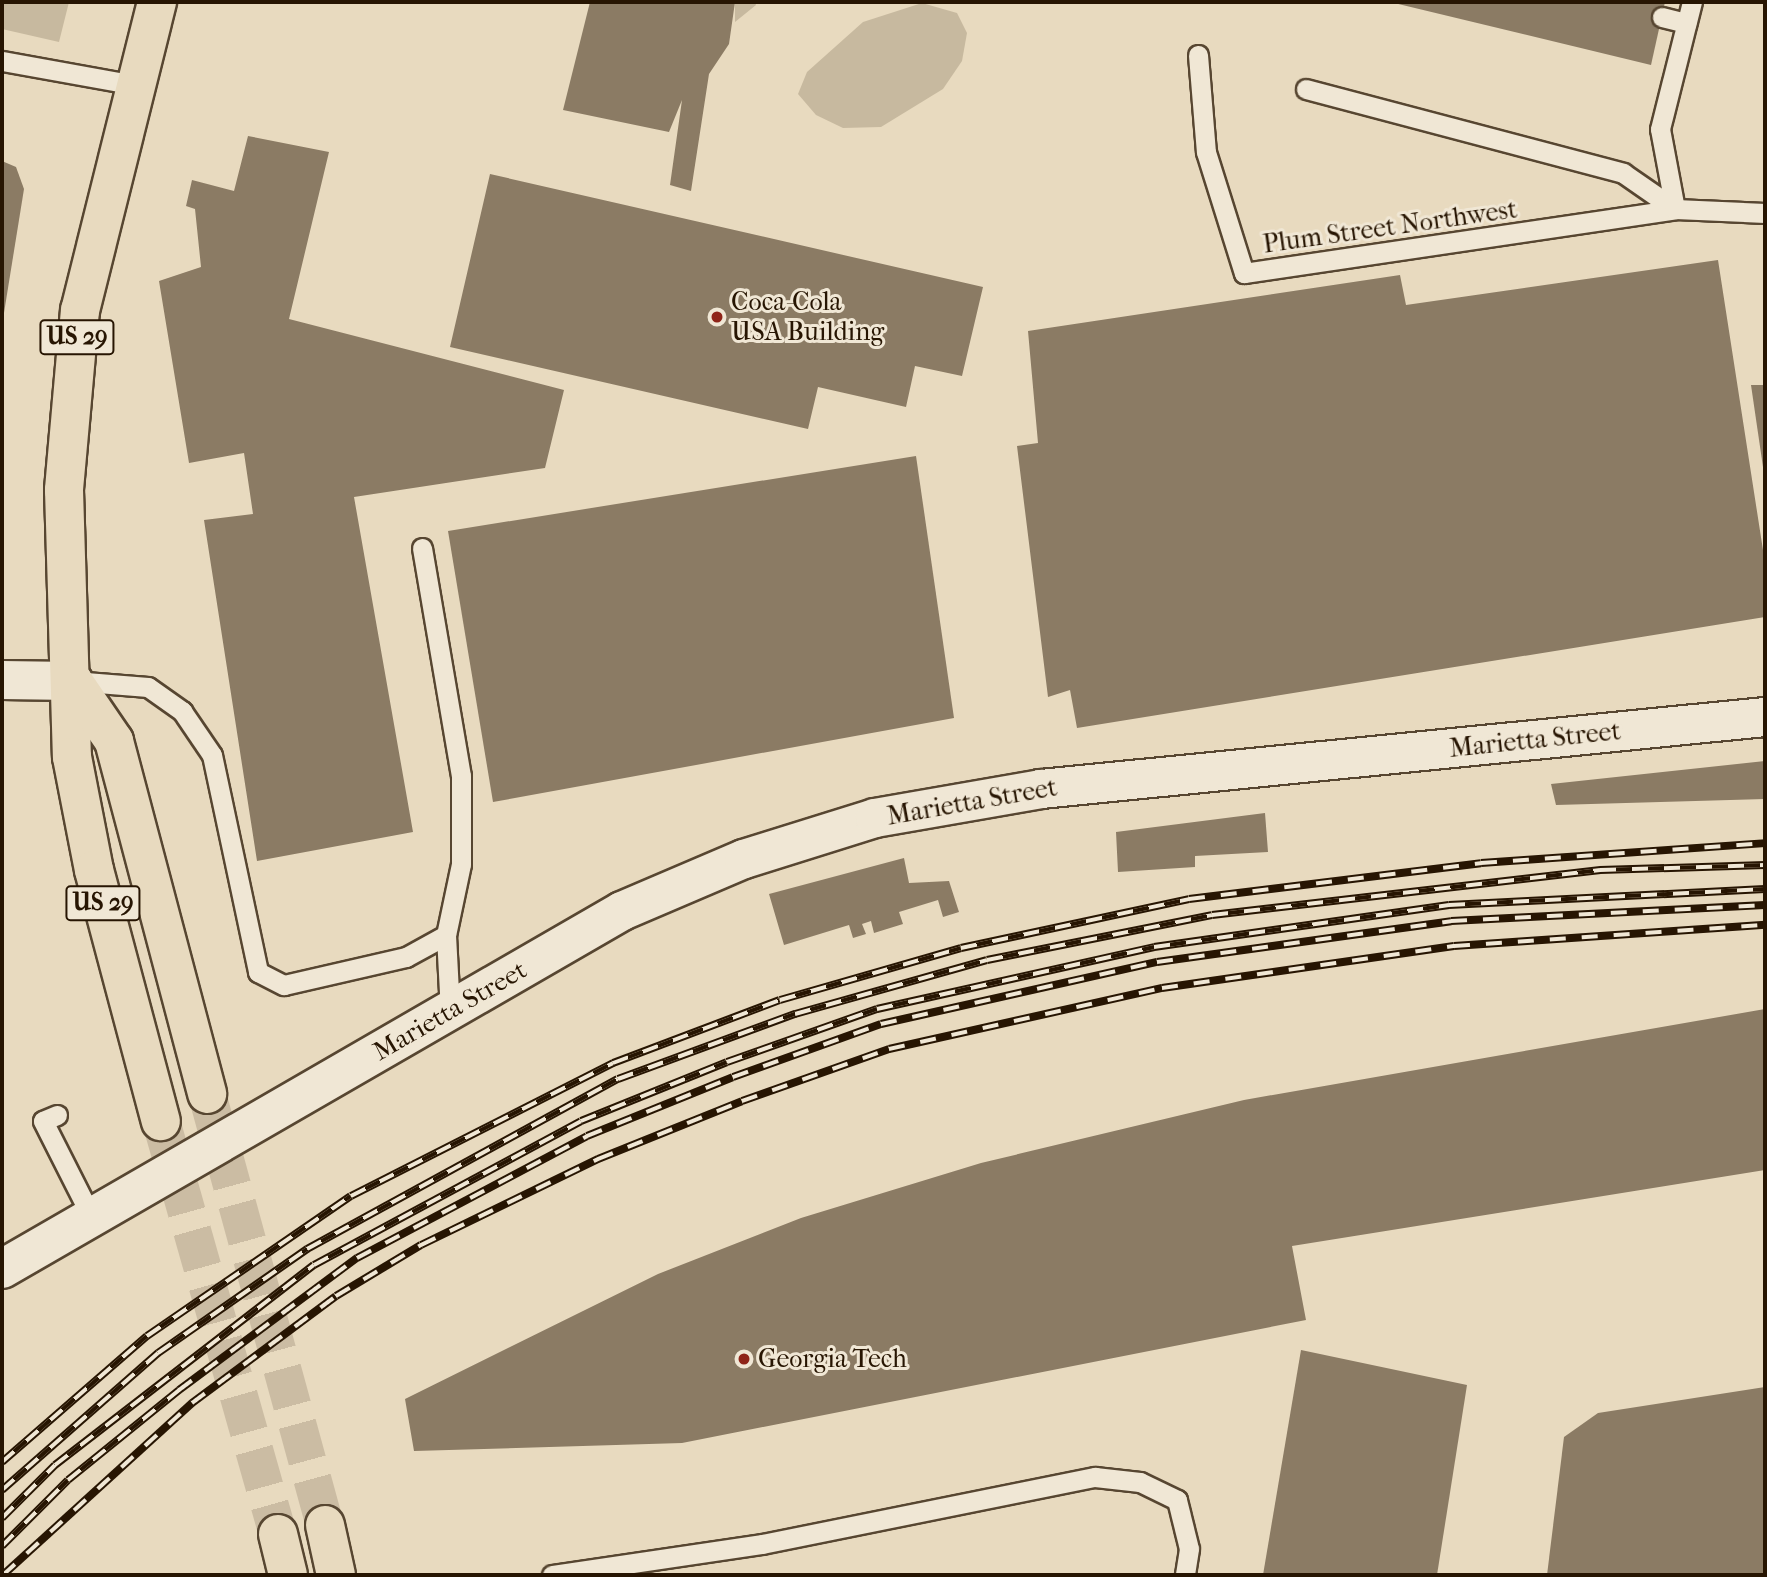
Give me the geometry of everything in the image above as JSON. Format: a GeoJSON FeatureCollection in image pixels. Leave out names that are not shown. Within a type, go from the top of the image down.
{"type":"FeatureCollection","features":[{"type":"Feature","properties":{"kind":"highway","name":"US 29"},"geometry":{"type":"LineString","coordinates":[[157,2],[80,310],[69,399],[64,503],[73,681],[72,757],[94,870],[161,1121]]}},
{"type":"Feature","properties":{"kind":"highway","name":"US 29"},"geometry":{"type":"LineString","coordinates":[[73,681],[114,741],[206,1094]]}},
{"type":"Feature","properties":{"kind":"highway"},"geometry":{"type":"LineString","coordinates":[[325,1525],[336,1575]]}},
{"type":"Feature","properties":{"kind":"highway"},"geometry":{"type":"LineString","coordinates":[[278,1534],[288,1575]]}},
{"type":"Feature","properties":{"kind":"main road"},"geometry":{"type":"LineString","coordinates":[[2,680],[73,681]]}},
{"type":"Feature","properties":{"kind":"main road","name":"Marietta Street"},"geometry":{"type":"LineString","coordinates":[[2,1269],[621,911],[744,859],[876,818],[1041,789],[1765,718]]}},
{"type":"Feature","properties":{"kind":"lane"},"geometry":{"type":"LineString","coordinates":[[1675,209],[1660,130],[1692,2]]}},
{"type":"Feature","properties":{"kind":"lane"},"geometry":{"type":"LineString","coordinates":[[1662,17],[1686,23]]}},
{"type":"Feature","properties":{"kind":"lane","name":"Plum Street Northwest"},"geometry":{"type":"LineString","coordinates":[[1198,55],[1206,152],[1244,273],[1675,209],[1765,213]]}},
{"type":"Feature","properties":{"kind":"lane"},"geometry":{"type":"LineString","coordinates":[[2,61],[136,85]]}},
{"type":"Feature","properties":{"kind":"lane"},"geometry":{"type":"LineString","coordinates":[[1306,89],[1623,173],[1675,209]]}},
{"type":"Feature","properties":{"kind":"lane"},"geometry":{"type":"LineString","coordinates":[[422,548],[461,776],[461,864],[446,935],[450,1012]]}},
{"type":"Feature","properties":{"kind":"lane"},"geometry":{"type":"LineString","coordinates":[[73,681],[148,687],[182,711],[212,755],[258,972],[284,985],[406,957],[446,935]]}},
{"type":"Feature","properties":{"kind":"lane"},"geometry":{"type":"LineString","coordinates":[[57,1115],[43,1121],[92,1218]]}},
{"type":"Feature","properties":{"kind":"lane"},"geometry":{"type":"LineString","coordinates":[[552,1575],[762,1544],[1095,1477],[1140,1482],[1177,1500],[1189,1549],[1185,1575]]}},
{"type":"Feature","properties":{"kind":"shaded area"},"geometry":{"type":"Polygon","coordinates":[[[2,2],[69,2],[59,42],[2,29],[2,2]]]}},
{"type":"Feature","properties":{"kind":"shaded area"},"geometry":{"type":"Polygon","coordinates":[[[735,2],[755,2],[756,5],[735,22],[735,2]]]}},
{"type":"Feature","properties":{"kind":"shaded area"},"geometry":{"type":"Polygon","coordinates":[[[922,3],[957,13],[967,33],[962,61],[943,89],[881,127],[843,128],[816,115],[798,94],[807,72],[863,22],[922,3]]]}},
{"type":"Feature","properties":{"kind":"building"},"geometry":{"type":"Polygon","coordinates":[[[590,2],[735,2],[729,44],[709,74],[691,191],[670,185],[682,100],[669,132],[563,110],[590,2]]]}},
{"type":"Feature","properties":{"kind":"building"},"geometry":{"type":"Polygon","coordinates":[[[1390,2],[1665,2],[1651,65],[1390,2]]]}},
{"type":"Feature","properties":{"kind":"building"},"geometry":{"type":"Polygon","coordinates":[[[248,136],[329,152],[289,319],[564,390],[545,468],[354,497],[413,832],[257,861],[204,520],[253,514],[244,453],[189,463],[159,281],[201,267],[195,209],[186,206],[192,180],[234,191],[248,136]]]}},
{"type":"Feature","properties":{"kind":"building"},"geometry":{"type":"Polygon","coordinates":[[[2,161],[16,167],[24,189],[3,319],[2,161]]]}},
{"type":"Feature","properties":{"kind":"building","name":"Coca-Cola USA Building"},"geometry":{"type":"Polygon","coordinates":[[[490,174],[983,287],[962,376],[915,366],[906,407],[818,387],[808,429],[450,347],[490,174]]]}},
{"type":"Feature","properties":{"kind":"building"},"geometry":{"type":"Polygon","coordinates":[[[1718,260],[1765,563],[1765,617],[1077,728],[1070,690],[1048,697],[1017,446],[1038,443],[1028,331],[1400,275],[1406,305],[1718,260]]]}},
{"type":"Feature","properties":{"kind":"building"},"geometry":{"type":"Polygon","coordinates":[[[1751,385],[1765,385],[1765,474],[1764,474],[1751,385]]]}},
{"type":"Feature","properties":{"kind":"building"},"geometry":{"type":"Polygon","coordinates":[[[916,456],[954,718],[493,802],[448,531],[916,456]]]}},
{"type":"Feature","properties":{"kind":"building"},"geometry":{"type":"Polygon","coordinates":[[[1765,761],[1765,799],[1556,805],[1551,784],[1765,761]]]}},
{"type":"Feature","properties":{"kind":"building"},"geometry":{"type":"Polygon","coordinates":[[[1265,813],[1268,852],[1195,856],[1195,867],[1118,872],[1116,832],[1265,813]]]}},
{"type":"Feature","properties":{"kind":"building"},"geometry":{"type":"Polygon","coordinates":[[[904,858],[909,883],[949,881],[959,912],[943,917],[938,900],[899,912],[903,924],[874,933],[871,921],[862,924],[866,934],[853,938],[849,925],[784,945],[769,894],[904,858]]]}},
{"type":"Feature","properties":{"kind":"building"},"geometry":{"type":"Polygon","coordinates":[[[1765,1009],[1765,1170],[1292,1246],[1306,1320],[682,1443],[414,1451],[405,1399],[658,1274],[801,1218],[981,1163],[1244,1100],[1765,1009]]]}},
{"type":"Feature","properties":{"kind":"building"},"geometry":{"type":"Polygon","coordinates":[[[1301,1350],[1467,1385],[1437,1575],[1263,1575],[1301,1350]]]}},
{"type":"Feature","properties":{"kind":"building"},"geometry":{"type":"Polygon","coordinates":[[[1765,1387],[1765,1575],[1547,1575],[1564,1437],[1598,1413],[1765,1387]]]}},
{"type":"Feature","properties":{"kind":"tunnel"},"geometry":{"type":"LineString","coordinates":[[207,1094],[325,1525]]}},
{"type":"Feature","properties":{"kind":"tunnel"},"geometry":{"type":"LineString","coordinates":[[161,1121],[278,1534]]}},
{"type":"Feature","properties":{"kind":"railway"},"geometry":{"type":"LineString","coordinates":[[2,1462],[147,1336],[351,1196],[613,1063],[780,1000],[961,948],[1189,899],[1481,863],[1765,843]]}},
{"type":"Feature","properties":{"kind":"railway"},"geometry":{"type":"LineString","coordinates":[[2,1490],[158,1353],[307,1249],[618,1079],[795,1014],[987,960],[1212,915],[1600,870],[1765,865]]}},
{"type":"Feature","properties":{"kind":"railway"},"geometry":{"type":"LineString","coordinates":[[2,1518],[55,1465],[314,1265],[581,1121],[727,1062],[877,1009],[1154,947],[1449,905],[1765,889]]}},
{"type":"Feature","properties":{"kind":"railway"},"geometry":{"type":"LineString","coordinates":[[2,1546],[68,1480],[179,1390],[357,1258],[587,1136],[733,1077],[881,1024],[1157,962],[1451,921],[1765,905]]}},
{"type":"Feature","properties":{"kind":"railway"},"geometry":{"type":"LineString","coordinates":[[3,1575],[192,1403],[336,1296],[421,1245],[598,1159],[742,1101],[889,1049],[1162,988],[1454,946],[1765,925]]}},
{"type":"Feature","properties":{"kind":"place","name":"Coca-Cola USA Building"},"geometry":{"type":"Point","coordinates":[717,317]}},
{"type":"Feature","properties":{"kind":"place","name":"Georgia Tech"},"geometry":{"type":"Point","coordinates":[744,1359]}}]}
